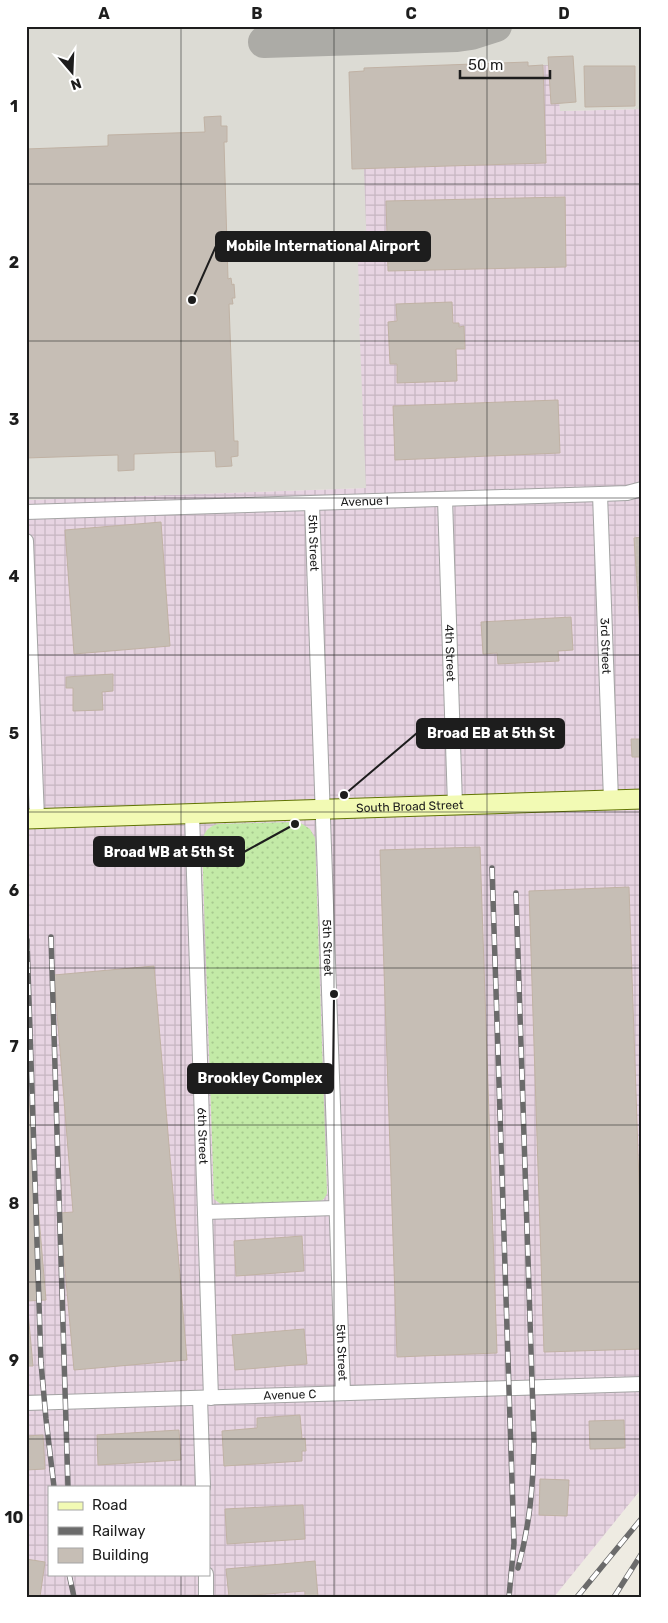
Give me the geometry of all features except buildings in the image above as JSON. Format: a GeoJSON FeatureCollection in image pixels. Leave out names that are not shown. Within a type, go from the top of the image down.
{"type":"FeatureCollection","features":[{"type":"Feature","properties":{"kind":"street","name":"Avenue I"},"geometry":{"type":"LineString","coordinates":[[26,512],[627,493],[642,489]]}},
{"type":"Feature","properties":{"kind":"street","name":"3rd Street"},"geometry":{"type":"LineString","coordinates":[[600,494],[611,800]]}},
{"type":"Feature","properties":{"kind":"street","name":"4th Street"},"geometry":{"type":"LineString","coordinates":[[445,499],[455,805]]}},
{"type":"Feature","properties":{"kind":"street","name":"5th Street"},"geometry":{"type":"LineString","coordinates":[[312,503],[343,1393]]}},
{"type":"Feature","properties":{"kind":"street"},"geometry":{"type":"LineString","coordinates":[[26,541],[32,818]]}},
{"type":"Feature","properties":{"kind":"street","name":"South Broad Street"},"geometry":{"type":"LineString","coordinates":[[32,818],[642,799]]}},
{"type":"Feature","properties":{"kind":"street","name":"6th Street"},"geometry":{"type":"LineString","coordinates":[[192,814],[205,1212],[203,1486]]}},
{"type":"Feature","properties":{"kind":"street"},"geometry":{"type":"LineString","coordinates":[[205,1212],[336,1208]]}},
{"type":"Feature","properties":{"kind":"street","name":"Avenue C"},"geometry":{"type":"LineString","coordinates":[[26,1403],[642,1384]]}},
{"type":"Feature","properties":{"kind":"street"},"geometry":{"type":"LineString","coordinates":[[206,1576],[206,1597]]}},
{"type":"Feature","properties":{"kind":"shaded area"},"geometry":{"type":"Polygon","coordinates":[[[26,26],[642,26],[642,109],[560,111],[557,57],[548,57],[548,65],[528,66],[528,63],[364,68],[364,71],[349,72],[352,169],[364,169],[367,253],[358,261],[366,488],[26,500],[26,26]]]}},
{"type":"Feature","properties":{"kind":"shaded area"},"geometry":{"type":"Polygon","coordinates":[[[556,39],[560,111],[642,109],[642,1488],[554,1597],[26,1597],[26,500],[365,488],[347,47],[556,39]]]}},
{"type":"Feature","properties":{"kind":"green space"},"geometry":{"type":"Polygon","coordinates":[[[299,822],[310,829],[315,838],[327,1193],[323,1199],[316,1202],[222,1205],[214,1199],[202,843],[207,830],[218,824],[299,822]]]}},
{"type":"Feature","properties":{"kind":"taxiway"},"geometry":{"type":"LineString","coordinates":[[264,42],[457,36],[471,34],[496,26]]}},
{"type":"Feature","properties":{"kind":"railway"},"geometry":{"type":"LineString","coordinates":[[492,868],[514,1543],[509,1597]]}},
{"type":"Feature","properties":{"kind":"railway"},"geometry":{"type":"LineString","coordinates":[[516,893],[534,1442],[530,1505],[518,1568]]}},
{"type":"Feature","properties":{"kind":"railway"},"geometry":{"type":"LineString","coordinates":[[51,937],[68,1486]]}},
{"type":"Feature","properties":{"kind":"railway"},"geometry":{"type":"LineString","coordinates":[[27,940],[41,1363],[54,1486]]}},
{"type":"Feature","properties":{"kind":"railway"},"geometry":{"type":"LineString","coordinates":[[577,1597],[642,1518]]}},
{"type":"Feature","properties":{"kind":"railway"},"geometry":{"type":"LineString","coordinates":[[614,1597],[642,1553]]}},
{"type":"Feature","properties":{"kind":"railway"},"geometry":{"type":"LineString","coordinates":[[69,1576],[74,1597]]}},
{"type":"Feature","properties":{"kind":"place","name":"Mobile International Airport"},"geometry":{"type":"Point","coordinates":[192,300]}},
{"type":"Feature","properties":{"kind":"place","name":"Broad EB at 5th St"},"geometry":{"type":"Point","coordinates":[344,795]}},
{"type":"Feature","properties":{"kind":"place","name":"Broad WB at 5th St"},"geometry":{"type":"Point","coordinates":[295,824]}},
{"type":"Feature","properties":{"kind":"place","name":"Brookley Complex"},"geometry":{"type":"Point","coordinates":[334,994]}}]}
